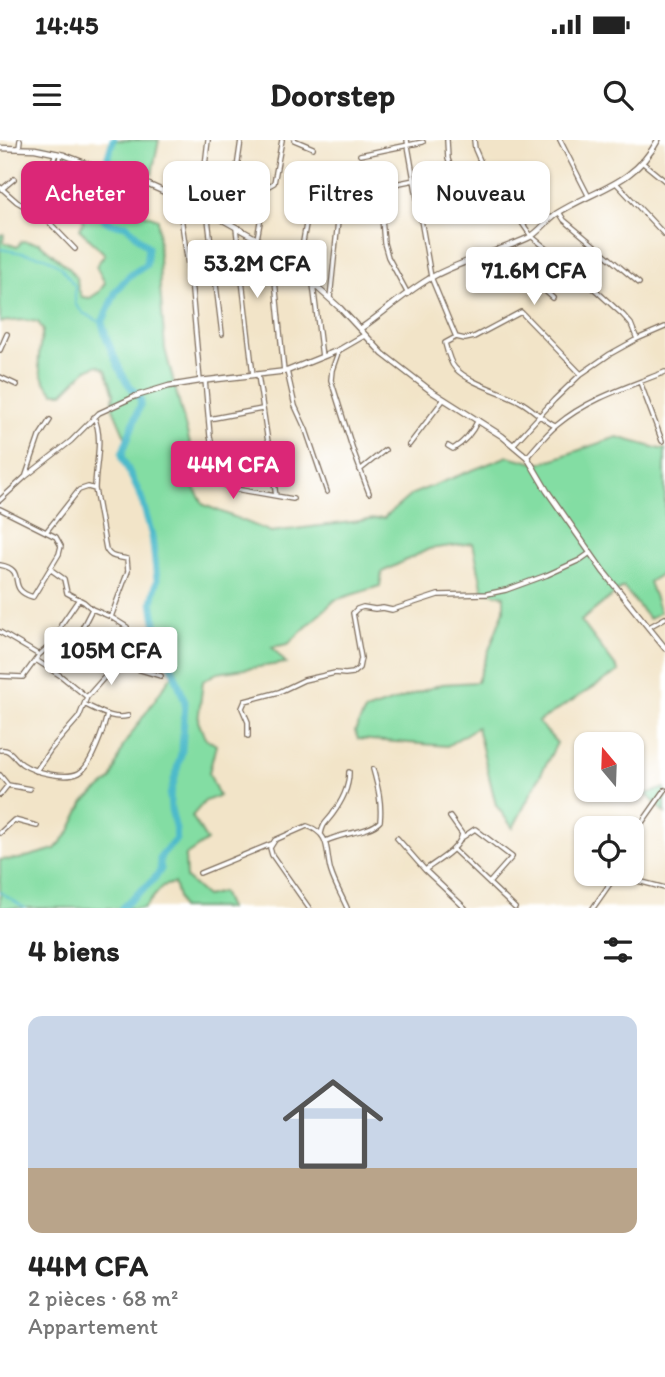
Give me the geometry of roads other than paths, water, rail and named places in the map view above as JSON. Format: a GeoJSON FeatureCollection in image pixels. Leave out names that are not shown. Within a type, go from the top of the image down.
{"type":"FeatureCollection","features":[{"type":"Feature","properties":{"kind":"street"},"geometry":{"type":"LineString","coordinates":[[19,148],[20,140]]}},
{"type":"Feature","properties":{"kind":"street"},"geometry":{"type":"LineString","coordinates":[[205,161],[208,140]]}},
{"type":"Feature","properties":{"kind":"street"},"geometry":{"type":"LineString","coordinates":[[238,161],[241,140]]}},
{"type":"Feature","properties":{"kind":"street"},"geometry":{"type":"LineString","coordinates":[[257,239],[264,205],[264,189],[274,183],[282,140]]}},
{"type":"Feature","properties":{"kind":"street"},"geometry":{"type":"LineString","coordinates":[[294,140],[313,148]]}},
{"type":"Feature","properties":{"kind":"street"},"geometry":{"type":"LineString","coordinates":[[447,140],[449,161]]}},
{"type":"Feature","properties":{"kind":"street"},"geometry":{"type":"LineString","coordinates":[[474,140],[480,161]]}},
{"type":"Feature","properties":{"kind":"street"},"geometry":{"type":"LineString","coordinates":[[560,140],[588,195]]}},
{"type":"Feature","properties":{"kind":"street"},"geometry":{"type":"LineString","coordinates":[[360,329],[431,277],[531,236],[559,212],[616,183],[643,163],[658,140]]}},
{"type":"Feature","properties":{"kind":"street"},"geometry":{"type":"LineString","coordinates":[[360,155],[407,143],[423,142]]}},
{"type":"Feature","properties":{"kind":"street"},"geometry":{"type":"LineString","coordinates":[[407,143],[412,166]]}},
{"type":"Feature","properties":{"kind":"street"},"geometry":{"type":"LineString","coordinates":[[0,148],[58,154],[163,191]]}},
{"type":"Feature","properties":{"kind":"street"},"geometry":{"type":"LineString","coordinates":[[58,154],[59,161]]}},
{"type":"Feature","properties":{"kind":"street"},"geometry":{"type":"LineString","coordinates":[[55,161],[58,154]]}},
{"type":"Feature","properties":{"kind":"street"},"geometry":{"type":"LineString","coordinates":[[643,163],[665,181]]}},
{"type":"Feature","properties":{"kind":"street"},"geometry":{"type":"LineString","coordinates":[[14,179],[1,188],[45,218],[75,249]]}},
{"type":"Feature","properties":{"kind":"street"},"geometry":{"type":"LineString","coordinates":[[616,183],[665,235]]}},
{"type":"Feature","properties":{"kind":"street"},"geometry":{"type":"LineString","coordinates":[[559,212],[564,220],[639,283]]}},
{"type":"Feature","properties":{"kind":"street"},"geometry":{"type":"LineString","coordinates":[[182,224],[202,380],[220,482],[230,488],[293,499]]}},
{"type":"Feature","properties":{"kind":"street"},"geometry":{"type":"LineString","coordinates":[[209,224],[222,334]]}},
{"type":"Feature","properties":{"kind":"street"},"geometry":{"type":"LineString","coordinates":[[231,224],[284,258],[330,298],[383,354],[527,457],[590,553],[665,648]]}},
{"type":"Feature","properties":{"kind":"street"},"geometry":{"type":"LineString","coordinates":[[298,271],[306,224]]}},
{"type":"Feature","properties":{"kind":"street"},"geometry":{"type":"LineString","coordinates":[[330,298],[338,224]]}},
{"type":"Feature","properties":{"kind":"street"},"geometry":{"type":"LineString","coordinates":[[382,224],[386,250],[408,294]]}},
{"type":"Feature","properties":{"kind":"street"},"geometry":{"type":"LineString","coordinates":[[422,224],[431,277],[456,337]]}},
{"type":"Feature","properties":{"kind":"street"},"geometry":{"type":"LineString","coordinates":[[523,224],[531,236],[623,315],[631,324],[637,339]]}},
{"type":"Feature","properties":{"kind":"street"},"geometry":{"type":"LineString","coordinates":[[236,227],[255,375],[276,496]]}},
{"type":"Feature","properties":{"kind":"street"},"geometry":{"type":"LineString","coordinates":[[498,249],[553,298]]}},
{"type":"Feature","properties":{"kind":"street"},"geometry":{"type":"LineString","coordinates":[[272,250],[285,372],[327,492]]}},
{"type":"Feature","properties":{"kind":"street"},"geometry":{"type":"LineString","coordinates":[[313,284],[322,357]]}},
{"type":"Feature","properties":{"kind":"street"},"geometry":{"type":"LineString","coordinates":[[555,426],[517,399],[478,383],[456,369],[445,346],[456,337],[474,337],[521,312],[581,374]]}},
{"type":"Feature","properties":{"kind":"street"},"geometry":{"type":"LineString","coordinates":[[513,445],[581,374],[610,354],[665,327]]}},
{"type":"Feature","properties":{"kind":"street"},"geometry":{"type":"LineString","coordinates":[[0,350],[7,334]]}},
{"type":"Feature","properties":{"kind":"street"},"geometry":{"type":"LineString","coordinates":[[0,500],[67,444],[94,417],[108,408],[169,386],[285,372],[339,350],[365,335]]}},
{"type":"Feature","properties":{"kind":"street"},"geometry":{"type":"LineString","coordinates":[[339,350],[331,380],[369,493]]}},
{"type":"Feature","properties":{"kind":"street"},"geometry":{"type":"LineString","coordinates":[[527,457],[555,426],[595,400],[665,372]]}},
{"type":"Feature","properties":{"kind":"street"},"geometry":{"type":"LineString","coordinates":[[0,377],[17,385]]}},
{"type":"Feature","properties":{"kind":"street"},"geometry":{"type":"LineString","coordinates":[[639,382],[662,441]]}},
{"type":"Feature","properties":{"kind":"street"},"geometry":{"type":"LineString","coordinates":[[410,445],[444,399]]}},
{"type":"Feature","properties":{"kind":"street"},"geometry":{"type":"LineString","coordinates":[[209,419],[263,409]]}},
{"type":"Feature","properties":{"kind":"street"},"geometry":{"type":"LineString","coordinates":[[94,417],[99,439],[95,489],[106,549],[113,558],[127,559],[129,565],[111,618]]}},
{"type":"Feature","properties":{"kind":"street"},"geometry":{"type":"LineString","coordinates":[[25,477],[39,437],[50,420]]}},
{"type":"Feature","properties":{"kind":"street"},"geometry":{"type":"LineString","coordinates":[[448,446],[453,449],[461,444],[478,420]]}},
{"type":"Feature","properties":{"kind":"street"},"geometry":{"type":"LineString","coordinates":[[214,454],[268,445]]}},
{"type":"Feature","properties":{"kind":"street"},"geometry":{"type":"LineString","coordinates":[[360,471],[386,450]]}},
{"type":"Feature","properties":{"kind":"street"},"geometry":{"type":"LineString","coordinates":[[46,532],[79,490],[88,487],[95,489]]}},
{"type":"Feature","properties":{"kind":"street"},"geometry":{"type":"LineString","coordinates":[[0,509],[56,537],[61,546],[35,596],[31,597],[20,590],[13,569],[0,565]]}},
{"type":"Feature","properties":{"kind":"street"},"geometry":{"type":"LineString","coordinates":[[248,736],[248,722],[242,708],[245,701],[279,692],[304,680],[335,673],[353,673],[359,668],[361,658],[353,613],[357,608],[392,610],[438,595],[482,594],[506,590],[547,575],[590,553]]}},
{"type":"Feature","properties":{"kind":"street"},"geometry":{"type":"LineString","coordinates":[[36,771],[72,726],[86,705],[87,697],[117,663],[127,627],[92,610],[85,602],[67,593],[64,579],[50,569]]}},
{"type":"Feature","properties":{"kind":"street"},"geometry":{"type":"LineString","coordinates":[[59,644],[61,625],[79,599]]}},
{"type":"Feature","properties":{"kind":"street"},"geometry":{"type":"LineString","coordinates":[[0,676],[23,677],[47,648],[76,640],[92,610]]}},
{"type":"Feature","properties":{"kind":"street"},"geometry":{"type":"LineString","coordinates":[[649,627],[665,618]]}},
{"type":"Feature","properties":{"kind":"street"},"geometry":{"type":"LineString","coordinates":[[0,632],[38,657],[87,697]]}},
{"type":"Feature","properties":{"kind":"street"},"geometry":{"type":"LineString","coordinates":[[117,663],[161,676]]}},
{"type":"Feature","properties":{"kind":"street"},"geometry":{"type":"LineString","coordinates":[[86,705],[118,718],[128,716]]}},
{"type":"Feature","properties":{"kind":"street"},"geometry":{"type":"LineString","coordinates":[[0,750],[9,751],[20,762],[36,771],[50,775],[77,774],[96,749],[107,715]]}},
{"type":"Feature","properties":{"kind":"street"},"geometry":{"type":"LineString","coordinates":[[326,842],[343,834],[378,825],[381,807],[373,769]]}},
{"type":"Feature","properties":{"kind":"street"},"geometry":{"type":"LineString","coordinates":[[321,834],[323,824],[349,787],[349,772]]}},
{"type":"Feature","properties":{"kind":"street"},"geometry":{"type":"LineString","coordinates":[[0,775],[8,785],[30,789]]}},
{"type":"Feature","properties":{"kind":"street"},"geometry":{"type":"LineString","coordinates":[[0,795],[8,785]]}},
{"type":"Feature","properties":{"kind":"street"},"geometry":{"type":"LineString","coordinates":[[644,820],[665,790]]}},
{"type":"Feature","properties":{"kind":"street"},"geometry":{"type":"LineString","coordinates":[[450,817],[463,837]]}},
{"type":"Feature","properties":{"kind":"street"},"geometry":{"type":"LineString","coordinates":[[0,833],[14,820],[37,826]]}},
{"type":"Feature","properties":{"kind":"street"},"geometry":{"type":"LineString","coordinates":[[200,873],[307,826],[321,834],[326,842],[331,873],[347,908]]}},
{"type":"Feature","properties":{"kind":"street"},"geometry":{"type":"LineString","coordinates":[[425,870],[475,829],[512,857],[489,883]]}},
{"type":"Feature","properties":{"kind":"street"},"geometry":{"type":"LineString","coordinates":[[397,838],[425,870],[465,908]]}},
{"type":"Feature","properties":{"kind":"street"},"geometry":{"type":"LineString","coordinates":[[271,844],[272,855],[309,908]]}},
{"type":"Feature","properties":{"kind":"street"},"geometry":{"type":"LineString","coordinates":[[453,849],[515,908]]}},
{"type":"Feature","properties":{"kind":"street"},"geometry":{"type":"LineString","coordinates":[[644,882],[665,888]]}},
{"type":"Feature","properties":{"kind":"street"},"geometry":{"type":"LineString","coordinates":[[593,908],[608,886]]}},
{"type":"Feature","properties":{"kind":"waterway"},"geometry":{"type":"LineString","coordinates":[[113,140],[102,181],[101,214],[110,223],[126,225],[148,247],[146,265],[129,276],[116,291],[102,323],[120,370],[140,398],[141,403],[122,454],[141,497],[152,536],[157,580],[152,602],[157,634],[185,702],[182,750],[170,796],[176,839],[161,855],[161,869],[157,875],[122,908]]}},
{"type":"Feature","properties":{"kind":"waterway"},"geometry":{"type":"LineString","coordinates":[[43,146],[70,152]]}},
{"type":"Feature","properties":{"kind":"waterway"},"geometry":{"type":"LineString","coordinates":[[62,157],[71,161]]}},
{"type":"Feature","properties":{"kind":"waterway"},"geometry":{"type":"LineString","coordinates":[[0,249],[45,257],[60,266],[75,286],[75,304],[83,313],[102,323]]}},
{"type":"Feature","properties":{"kind":"waterway"},"geometry":{"type":"LineString","coordinates":[[0,892],[25,908]]}}]}
